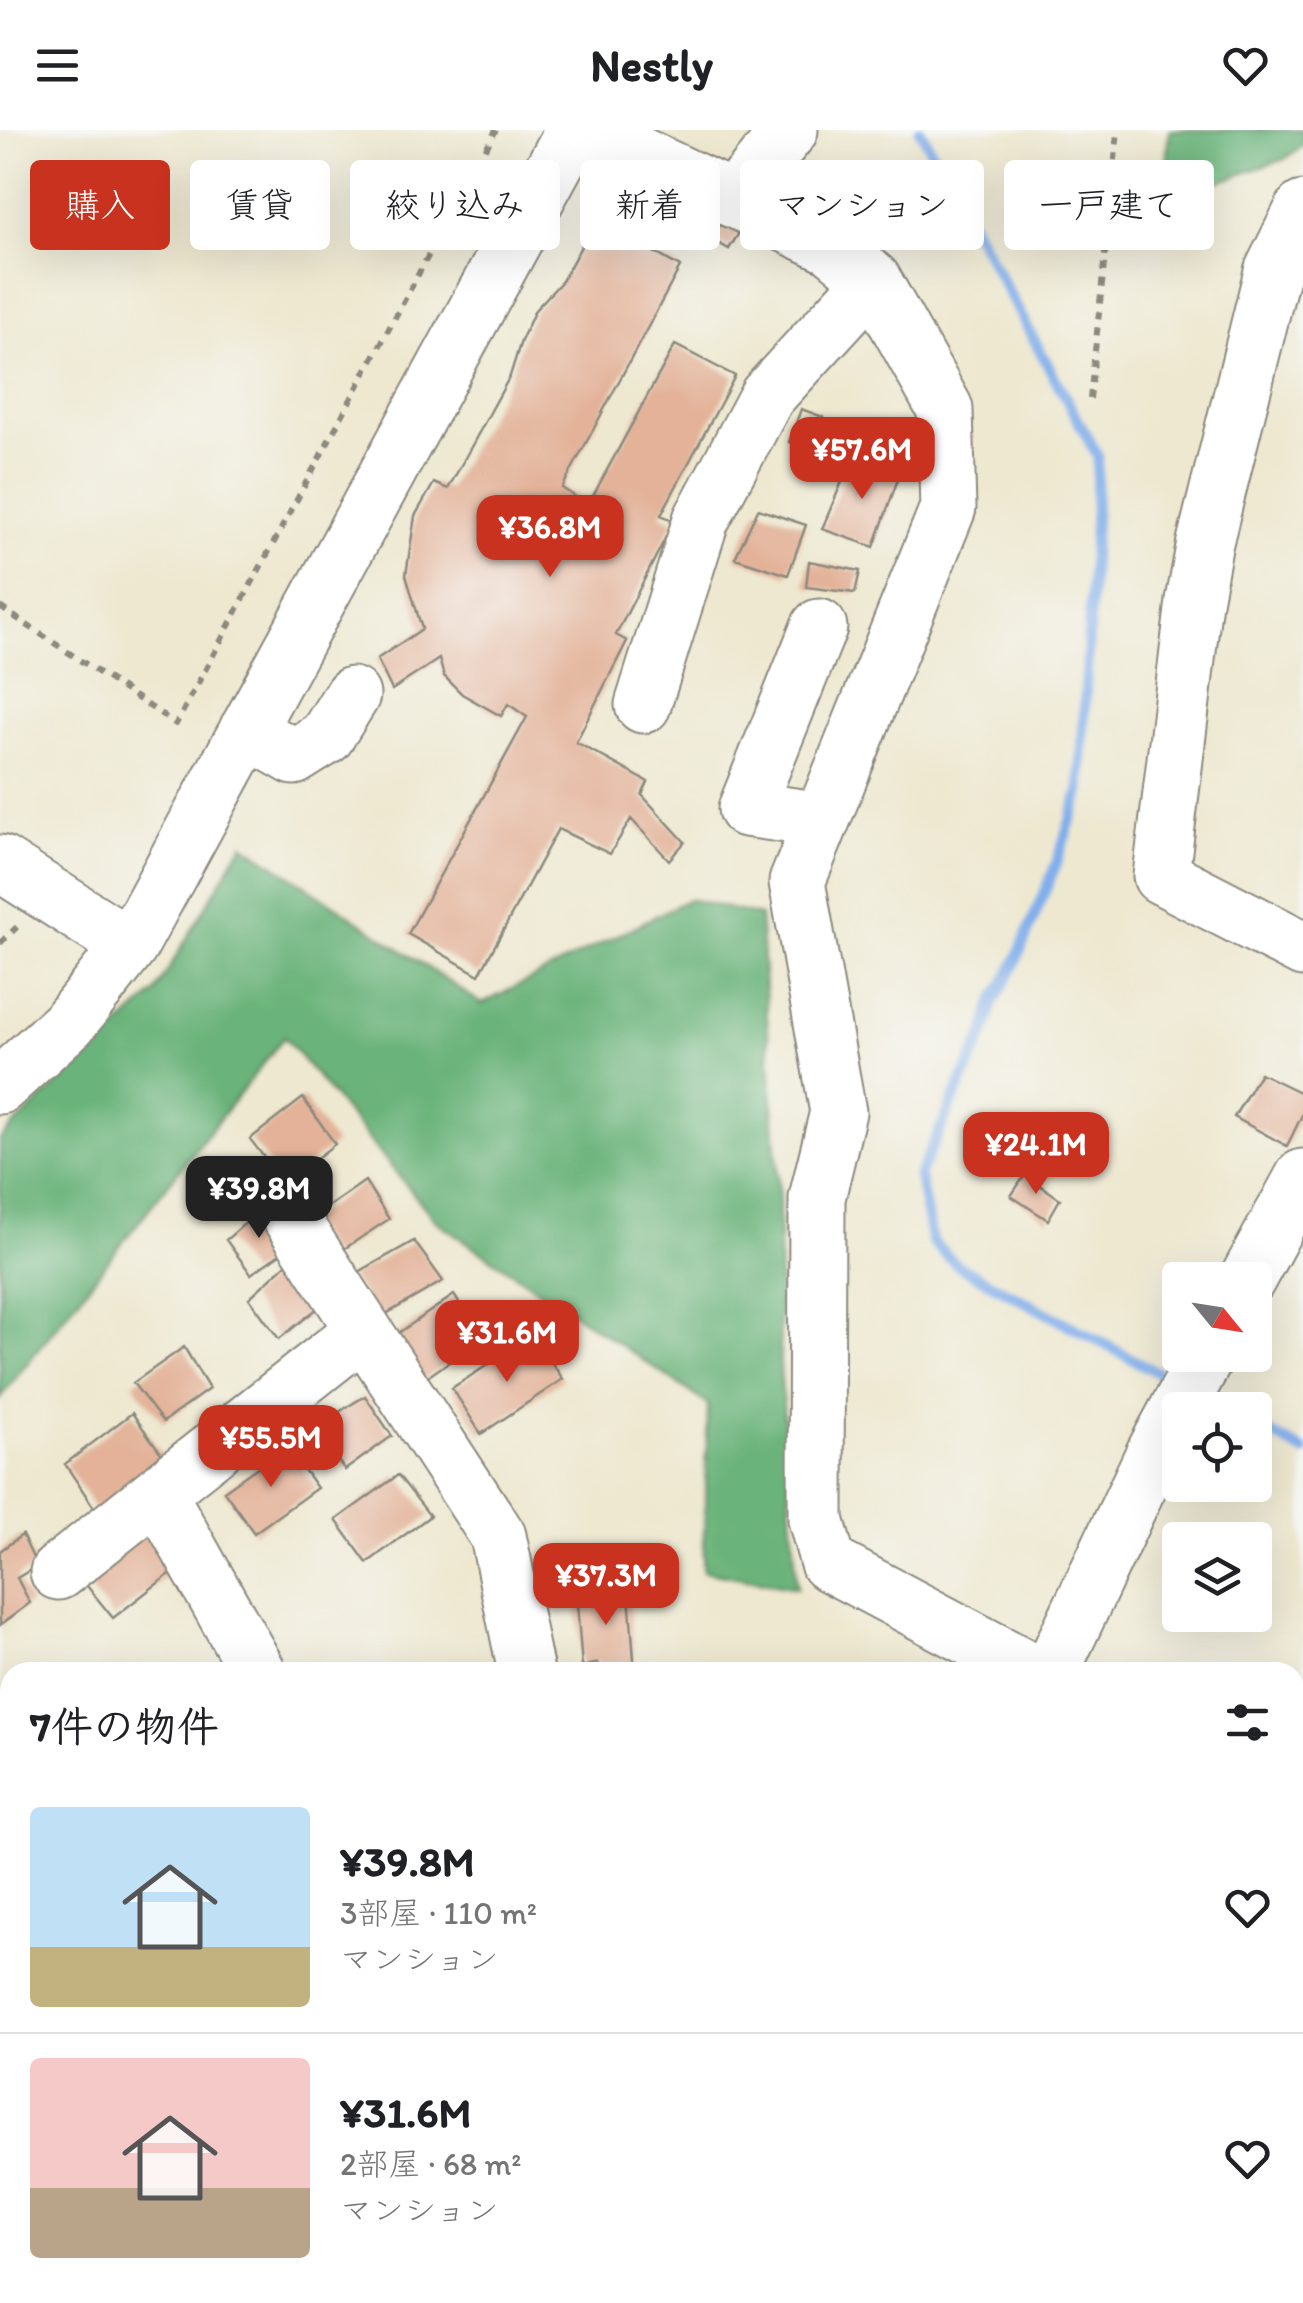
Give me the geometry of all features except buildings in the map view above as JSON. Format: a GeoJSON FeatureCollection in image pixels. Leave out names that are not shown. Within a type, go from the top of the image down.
{"type":"FeatureCollection","features":[{"type":"Feature","properties":{"kind":"street"},"geometry":{"type":"LineString","coordinates":[[0,1086],[70,1023],[130,946],[574,130]]}},
{"type":"Feature","properties":{"kind":"street"},"geometry":{"type":"LineString","coordinates":[[586,130],[832,246],[873,280],[946,409],[948,508],[797,882],[838,1112],[817,1198],[816,1519],[828,1563],[1015,1662]]}},
{"type":"Feature","properties":{"kind":"street"},"geometry":{"type":"LineString","coordinates":[[734,200],[790,130]]}},
{"type":"Feature","properties":{"kind":"street"},"geometry":{"type":"LineString","coordinates":[[1303,209],[1272,272],[1205,542],[1194,601],[1162,876],[1303,949]]}},
{"type":"Feature","properties":{"kind":"street"},"geometry":{"type":"LineString","coordinates":[[642,704],[702,520],[767,396],[873,280]]}},
{"type":"Feature","properties":{"kind":"street"},"geometry":{"type":"LineString","coordinates":[[819,626],[746,809],[822,820]]}},
{"type":"Feature","properties":{"kind":"street"},"geometry":{"type":"LineString","coordinates":[[247,730],[294,757],[326,737],[352,695]]}},
{"type":"Feature","properties":{"kind":"street"},"geometry":{"type":"LineString","coordinates":[[0,862],[130,946]]}},
{"type":"Feature","properties":{"kind":"street"},"geometry":{"type":"LineString","coordinates":[[1257,1262],[1303,1177]]}},
{"type":"Feature","properties":{"kind":"street"},"geometry":{"type":"LineString","coordinates":[[275,1194],[498,1536],[524,1662]]}},
{"type":"Feature","properties":{"kind":"street"},"geometry":{"type":"LineString","coordinates":[[58,1572],[364,1330]]}},
{"type":"Feature","properties":{"kind":"street"},"geometry":{"type":"LineString","coordinates":[[1056,1662],[1154,1453],[1197,1372]]}},
{"type":"Feature","properties":{"kind":"street"},"geometry":{"type":"LineString","coordinates":[[158,1493],[252,1662]]}},
{"type":"Feature","properties":{"kind":"path"},"geometry":{"type":"LineString","coordinates":[[0,608],[176,724],[496,130]]}},
{"type":"Feature","properties":{"kind":"path"},"geometry":{"type":"LineString","coordinates":[[1090,399],[1118,130]]}},
{"type":"Feature","properties":{"kind":"green space"},"geometry":{"type":"Polygon","coordinates":[[[1169,130],[1303,130],[1303,145],[1285,159],[1214,183],[1214,160],[1166,160],[1169,130]]]}},
{"type":"Feature","properties":{"kind":"green space"},"geometry":{"type":"Polygon","coordinates":[[[243,844],[482,1004],[689,899],[760,916],[779,1193],[780,1366],[797,1588],[703,1571],[708,1404],[436,1221],[284,1037],[0,1398],[0,1139],[154,994],[243,844]]]}},
{"type":"Feature","properties":{"kind":"waterway"},"geometry":{"type":"LineString","coordinates":[[920,130],[1098,457],[1080,792],[1056,864],[1013,968],[993,1003],[986,1030],[919,1175],[932,1242],[957,1265],[1175,1382]]}},
{"type":"Feature","properties":{"kind":"waterway"},"geometry":{"type":"LineString","coordinates":[[1272,1434],[1303,1451]]}}]}
